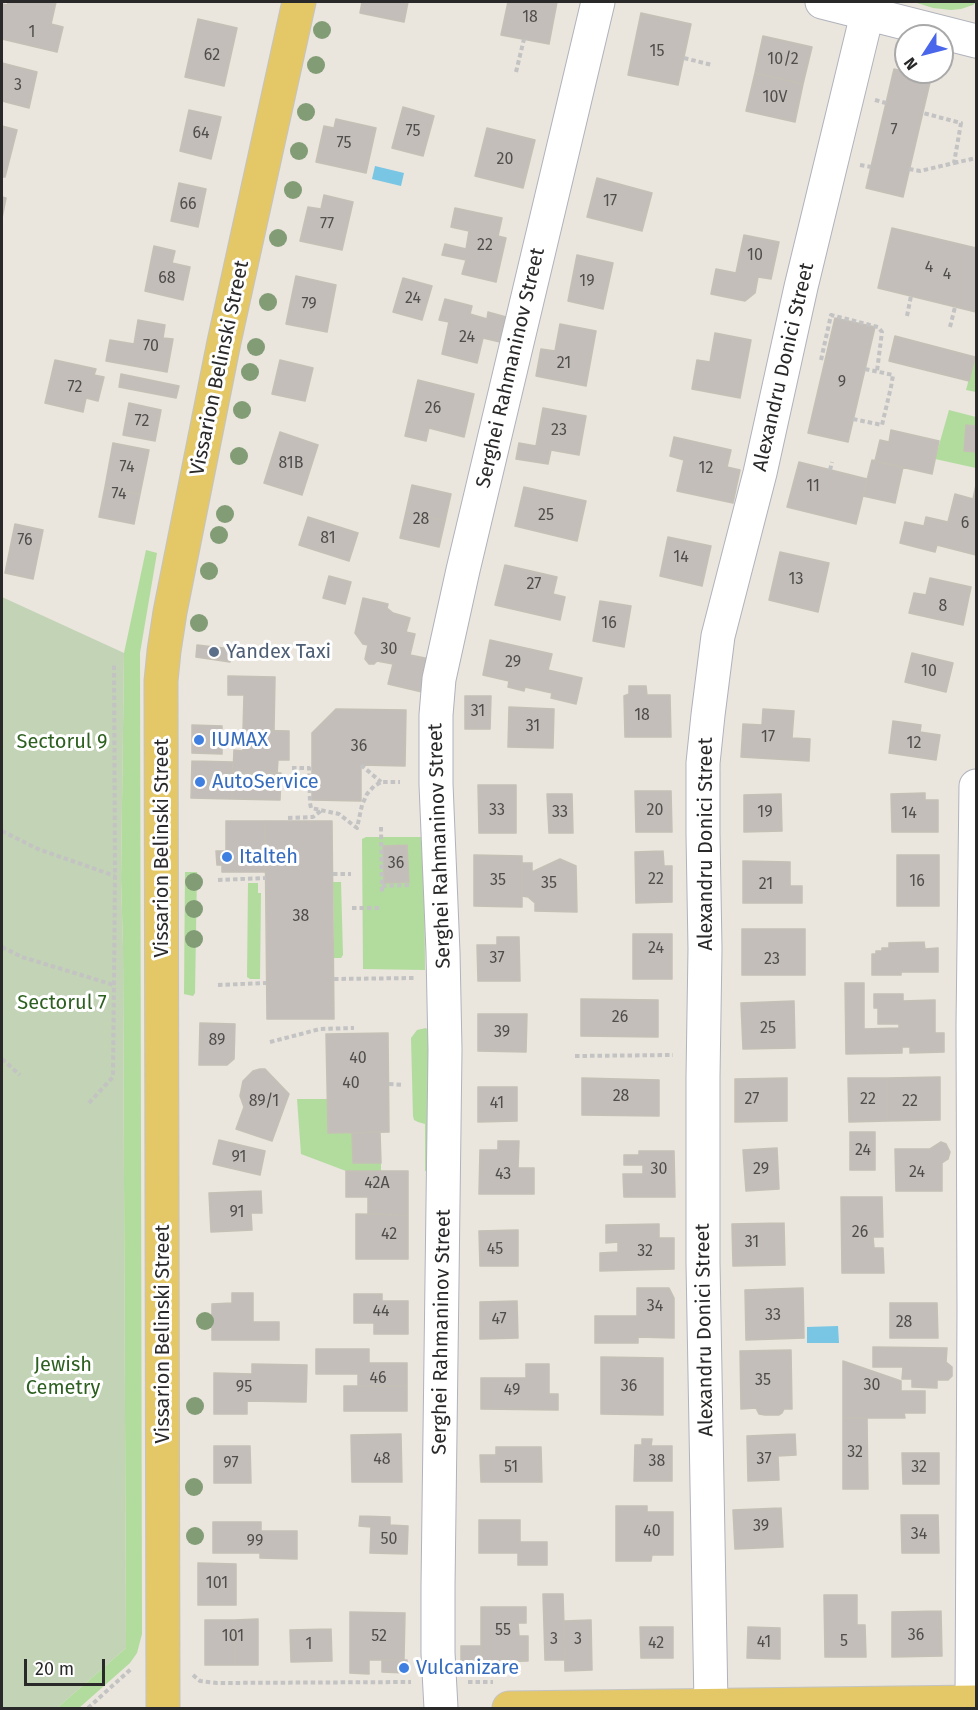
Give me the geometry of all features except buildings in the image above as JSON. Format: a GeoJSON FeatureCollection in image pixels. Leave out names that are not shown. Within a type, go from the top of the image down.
{"type":"FeatureCollection","features":[{"type":"Feature","properties":{"kind":"main road","name":"Vissarion Belinski Street"},"geometry":{"type":"LineString","coordinates":[[163,1708],[161,681],[170,612],[224,342],[299,2]]}},
{"type":"Feature","properties":{"kind":"main road"},"geometry":{"type":"LineString","coordinates":[[509,1708],[711,1705],[888,1706],[974,1702]]}},
{"type":"Feature","properties":{"kind":"street","name":"Serghei Rahmaninov Street"},"geometry":{"type":"LineString","coordinates":[[441,1708],[438,1586],[445,1050],[436,784],[436,715],[439,679],[598,2]]}},
{"type":"Feature","properties":{"kind":"street"},"geometry":{"type":"LineString","coordinates":[[822,2],[868,7],[976,41]]}},
{"type":"Feature","properties":{"kind":"street","name":"Alexandru Donici Street"},"geometry":{"type":"LineString","coordinates":[[711,1705],[703,1263],[705,950],[703,763],[718,636],[760,473],[805,270],[868,7]]}},
{"type":"Feature","properties":{"kind":"street"},"geometry":{"type":"LineString","coordinates":[[974,1702],[973,1025],[976,786]]}},
{"type":"Feature","properties":{"kind":"path"},"geometry":{"type":"LineString","coordinates":[[516,72],[524,39]]}},
{"type":"Feature","properties":{"kind":"path"},"geometry":{"type":"LineString","coordinates":[[684,58],[712,64]]}},
{"type":"Feature","properties":{"kind":"path"},"geometry":{"type":"LineString","coordinates":[[923,113],[961,123],[954,163]]}},
{"type":"Feature","properties":{"kind":"path"},"geometry":{"type":"LineString","coordinates":[[909,169],[920,171],[976,158]]}},
{"type":"Feature","properties":{"kind":"path"},"geometry":{"type":"LineString","coordinates":[[907,316],[911,296]]}},
{"type":"Feature","properties":{"kind":"path"},"geometry":{"type":"LineString","coordinates":[[950,327],[955,307]]}},
{"type":"Feature","properties":{"kind":"path"},"geometry":{"type":"LineString","coordinates":[[821,360],[831,315],[878,327],[882,332],[877,371]]}},
{"type":"Feature","properties":{"kind":"path"},"geometry":{"type":"LineString","coordinates":[[853,419],[882,425],[893,375],[865,369]]}},
{"type":"Feature","properties":{"kind":"path"},"geometry":{"type":"LineString","coordinates":[[830,470],[831,462]]}},
{"type":"Feature","properties":{"kind":"path"},"geometry":{"type":"LineString","coordinates":[[88,1103],[113,1077],[114,664]]}},
{"type":"Feature","properties":{"kind":"path"},"geometry":{"type":"LineString","coordinates":[[361,765],[381,782]]}},
{"type":"Feature","properties":{"kind":"path"},"geometry":{"type":"LineString","coordinates":[[292,768],[309,768],[311,808],[339,814],[357,828],[362,805],[374,786],[381,782],[400,782]]}},
{"type":"Feature","properties":{"kind":"path"},"geometry":{"type":"LineString","coordinates":[[288,818],[313,817],[323,810]]}},
{"type":"Feature","properties":{"kind":"path"},"geometry":{"type":"LineString","coordinates":[[381,827],[382,892]]}},
{"type":"Feature","properties":{"kind":"path"},"geometry":{"type":"LineString","coordinates":[[2,831],[38,849],[115,877]]}},
{"type":"Feature","properties":{"kind":"path"},"geometry":{"type":"LineString","coordinates":[[333,874],[351,874]]}},
{"type":"Feature","properties":{"kind":"path"},"geometry":{"type":"LineString","coordinates":[[218,880],[266,878]]}},
{"type":"Feature","properties":{"kind":"path"},"geometry":{"type":"LineString","coordinates":[[382,886],[412,885]]}},
{"type":"Feature","properties":{"kind":"path"},"geometry":{"type":"LineString","coordinates":[[352,908],[379,908]]}},
{"type":"Feature","properties":{"kind":"path"},"geometry":{"type":"LineString","coordinates":[[2,947],[22,957],[114,985]]}},
{"type":"Feature","properties":{"kind":"path"},"geometry":{"type":"LineString","coordinates":[[334,979],[379,978]]}},
{"type":"Feature","properties":{"kind":"path"},"geometry":{"type":"LineString","coordinates":[[218,985],[266,983]]}},
{"type":"Feature","properties":{"kind":"path"},"geometry":{"type":"LineString","coordinates":[[270,1042],[320,1029],[354,1028]]}},
{"type":"Feature","properties":{"kind":"path"},"geometry":{"type":"LineString","coordinates":[[575,1056],[704,1055]]}},
{"type":"Feature","properties":{"kind":"path"},"geometry":{"type":"LineString","coordinates":[[2,1059],[20,1075]]}},
{"type":"Feature","properties":{"kind":"path"},"geometry":{"type":"LineString","coordinates":[[389,1084],[403,1085]]}},
{"type":"Feature","properties":{"kind":"path"},"geometry":{"type":"LineString","coordinates":[[191,1671],[200,1681],[217,1683],[418,1682]]}},
{"type":"Feature","properties":{"kind":"green space"},"geometry":{"type":"Polygon","coordinates":[[[914,2],[976,2],[961,9],[951,10],[933,8],[914,2]]]}},
{"type":"Feature","properties":{"kind":"green space"},"geometry":{"type":"Polygon","coordinates":[[[976,353],[976,392],[966,390],[976,353]]]}},
{"type":"Feature","properties":{"kind":"green space"},"geometry":{"type":"Polygon","coordinates":[[[949,410],[976,417],[976,468],[935,459],[949,410]]]}},
{"type":"Feature","properties":{"kind":"green space"},"geometry":{"type":"Polygon","coordinates":[[[146,550],[157,553],[140,653],[142,1634],[137,1653],[130,1663],[79,1708],[57,1708],[126,1648],[121,879],[124,653],[146,550]]]}},
{"type":"Feature","properties":{"kind":"green space","name":"Jewish Cemetry"},"geometry":{"type":"Polygon","coordinates":[[[2,597],[124,653],[121,879],[126,1648],[57,1708],[2,1708],[2,597]]]}},
{"type":"Feature","properties":{"kind":"green space"},"geometry":{"type":"Polygon","coordinates":[[[366,837],[424,837],[425,970],[363,969],[362,839],[366,837]]]}},
{"type":"Feature","properties":{"kind":"green space"},"geometry":{"type":"Polygon","coordinates":[[[185,872],[197,872],[195,993],[193,996],[184,994],[185,872]]]}},
{"type":"Feature","properties":{"kind":"green space"},"geometry":{"type":"Polygon","coordinates":[[[333,882],[341,882],[343,955],[341,958],[334,958],[333,882]]]}},
{"type":"Feature","properties":{"kind":"green space"},"geometry":{"type":"Polygon","coordinates":[[[248,883],[258,883],[258,893],[261,893],[260,979],[247,977],[248,883]]]}},
{"type":"Feature","properties":{"kind":"green space"},"geometry":{"type":"Polygon","coordinates":[[[426,1028],[432,1035],[429,1171],[425,1171],[425,1124],[414,1120],[413,1116],[411,1038],[417,1030],[426,1028]]]}},
{"type":"Feature","properties":{"kind":"green space"},"geometry":{"type":"Polygon","coordinates":[[[297,1099],[327,1099],[328,1133],[352,1133],[353,1163],[381,1163],[381,1171],[346,1171],[301,1154],[297,1099]]]}},
{"type":"Feature","properties":{"kind":"water"},"geometry":{"type":"Polygon","coordinates":[[[375,166],[404,173],[401,186],[372,179],[375,166]]]}},
{"type":"Feature","properties":{"kind":"water"},"geometry":{"type":"Polygon","coordinates":[[[838,1326],[839,1343],[807,1343],[807,1327],[838,1326]]]}},
{"type":"Feature","properties":{"kind":"place","name":"Yandex Taxi"},"geometry":{"type":"Point","coordinates":[214,652]}},
{"type":"Feature","properties":{"kind":"place","name":"IUMAX"},"geometry":{"type":"Point","coordinates":[199,740]}},
{"type":"Feature","properties":{"kind":"place","name":"AutoService"},"geometry":{"type":"Point","coordinates":[200,782]}},
{"type":"Feature","properties":{"kind":"place","name":"Italteh"},"geometry":{"type":"Point","coordinates":[227,857]}},
{"type":"Feature","properties":{"kind":"place","name":"Vulcanizare"},"geometry":{"type":"Point","coordinates":[404,1668]}},
{"type":"Feature","properties":{"kind":"park label","name":"Sectorul 9"},"geometry":{"type":"Point","coordinates":[62,742]}},
{"type":"Feature","properties":{"kind":"park label","name":"Sectorul 7"},"geometry":{"type":"Point","coordinates":[62,1003]}}]}
